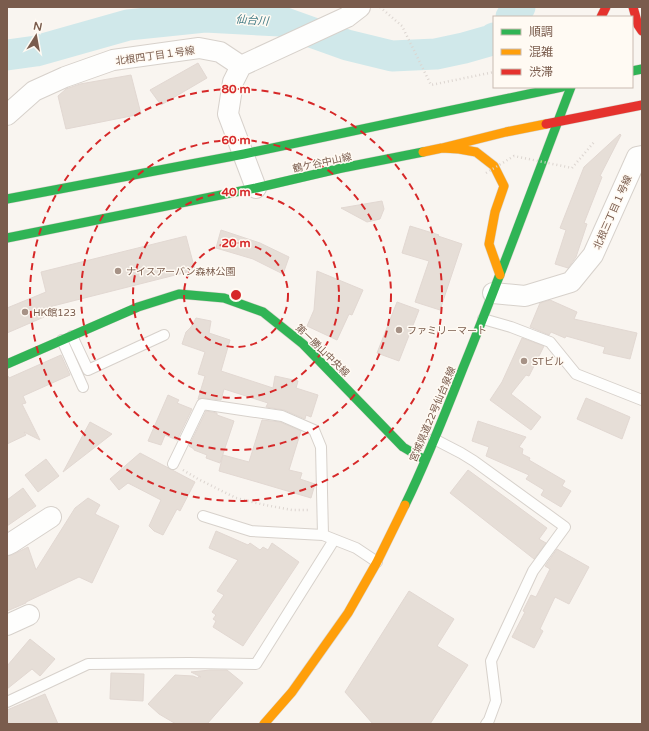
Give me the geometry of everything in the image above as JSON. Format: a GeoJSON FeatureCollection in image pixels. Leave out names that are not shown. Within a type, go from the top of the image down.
{"type":"FeatureCollection","features":[{"type":"Feature","properties":{"kind":"street"},"geometry":{"type":"LineString","coordinates":[[602,16],[606,7]]}},
{"type":"Feature","properties":{"kind":"street"},"geometry":{"type":"LineString","coordinates":[[633,7],[638,25],[642,31]]}},
{"type":"Feature","properties":{"kind":"street"},"geometry":{"type":"LineString","coordinates":[[256,188],[228,114],[233,82],[241,66],[357,10]]}},
{"type":"Feature","properties":{"kind":"street","name":"北根四丁目１号線"},"geometry":{"type":"LineString","coordinates":[[7,115],[34,91],[65,77],[113,60],[199,48],[220,52],[241,66]]}},
{"type":"Feature","properties":{"kind":"street"},"geometry":{"type":"LineString","coordinates":[[7,199],[244,154],[557,88]]}},
{"type":"Feature","properties":{"kind":"street","name":"宮城県道22号仙台泉線"},"geometry":{"type":"LineString","coordinates":[[264,724],[292,692],[340,625],[377,562],[414,486],[483,319],[556,123],[571,88]]}},
{"type":"Feature","properties":{"kind":"street","name":"鶴ケ谷中山線"},"geometry":{"type":"LineString","coordinates":[[7,238],[256,188],[342,168],[442,148],[506,132],[642,105]]}},
{"type":"Feature","properties":{"kind":"street"},"geometry":{"type":"LineString","coordinates":[[442,148],[476,152],[494,166],[504,186],[495,212],[489,244],[496,284]]}},
{"type":"Feature","properties":{"kind":"street","name":"北根三丁目１号線"},"geometry":{"type":"LineString","coordinates":[[496,284],[525,296],[571,282],[593,255],[636,157],[642,156]]}},
{"type":"Feature","properties":{"kind":"street","name":"第一勝山中央線"},"geometry":{"type":"LineString","coordinates":[[7,364],[138,308],[179,294],[224,298],[263,312],[303,344],[403,447],[425,460]]}},
{"type":"Feature","properties":{"kind":"street"},"geometry":{"type":"LineString","coordinates":[[7,545],[51,517]]}},
{"type":"Feature","properties":{"kind":"street"},"geometry":{"type":"LineString","coordinates":[[7,626],[28,615]]}},
{"type":"Feature","properties":{"kind":"lane"},"geometry":{"type":"LineString","coordinates":[[483,319],[511,327],[550,342],[576,374],[642,400]]}},
{"type":"Feature","properties":{"kind":"lane"},"geometry":{"type":"LineString","coordinates":[[72,336],[88,370],[164,335]]}},
{"type":"Feature","properties":{"kind":"lane"},"geometry":{"type":"LineString","coordinates":[[62,340],[83,387]]}},
{"type":"Feature","properties":{"kind":"lane"},"geometry":{"type":"LineString","coordinates":[[173,464],[202,404],[282,416],[314,430],[321,446],[323,534]]}},
{"type":"Feature","properties":{"kind":"lane"},"geometry":{"type":"LineString","coordinates":[[434,439],[462,453],[474,461],[565,528],[533,571],[491,661],[496,701],[486,724]]}},
{"type":"Feature","properties":{"kind":"lane"},"geometry":{"type":"LineString","coordinates":[[203,516],[251,531],[323,534],[334,540],[356,548],[377,562]]}},
{"type":"Feature","properties":{"kind":"lane"},"geometry":{"type":"LineString","coordinates":[[7,702],[88,664],[256,664],[334,540]]}},
{"type":"Feature","properties":{"kind":"path"},"geometry":{"type":"LineString","coordinates":[[380,7],[402,26],[431,85],[493,72]]}},
{"type":"Feature","properties":{"kind":"path"},"geometry":{"type":"LineString","coordinates":[[486,173],[514,156],[572,168],[595,141]]}},
{"type":"Feature","properties":{"kind":"path"},"geometry":{"type":"LineString","coordinates":[[173,464],[198,479],[236,498],[292,510],[322,511]]}},
{"type":"Feature","properties":{"kind":"building"},"geometry":{"type":"Polygon","coordinates":[[[198,63],[207,78],[161,105],[150,90],[198,63]]]}},
{"type":"Feature","properties":{"kind":"building"},"geometry":{"type":"Polygon","coordinates":[[[131,75],[141,114],[66,129],[58,96],[66,89],[80,84],[131,75]]]}},
{"type":"Feature","properties":{"kind":"building"},"geometry":{"type":"Polygon","coordinates":[[[620,134],[621,135],[600,176],[602,177],[584,223],[587,224],[576,257],[568,268],[555,264],[566,230],[560,228],[584,167],[620,134]]]}},
{"type":"Feature","properties":{"kind":"building"},"geometry":{"type":"Polygon","coordinates":[[[382,201],[384,209],[380,219],[367,222],[341,208],[382,201]]]}},
{"type":"Feature","properties":{"kind":"building"},"geometry":{"type":"Polygon","coordinates":[[[410,226],[462,244],[440,310],[415,302],[429,261],[402,253],[410,226]]]}},
{"type":"Feature","properties":{"kind":"building"},"geometry":{"type":"Polygon","coordinates":[[[221,230],[260,243],[289,257],[283,274],[253,259],[216,248],[221,230]]]}},
{"type":"Feature","properties":{"kind":"building","name":"ナイスアーバン森林公園"},"geometry":{"type":"Polygon","coordinates":[[[186,236],[195,270],[41,309],[44,317],[7,333],[7,308],[46,292],[41,272],[186,236]]]}},
{"type":"Feature","properties":{"kind":"building"},"geometry":{"type":"Polygon","coordinates":[[[317,271],[363,290],[352,315],[349,314],[337,340],[307,326],[314,310],[317,271]]]}},
{"type":"Feature","properties":{"kind":"building"},"geometry":{"type":"Polygon","coordinates":[[[550,300],[577,312],[574,319],[637,333],[630,359],[603,353],[605,347],[566,336],[565,338],[551,332],[549,335],[530,327],[540,303],[550,300]]]}},
{"type":"Feature","properties":{"kind":"building"},"geometry":{"type":"Polygon","coordinates":[[[397,302],[419,310],[399,361],[377,353],[397,302]]]}},
{"type":"Feature","properties":{"kind":"building"},"geometry":{"type":"Polygon","coordinates":[[[196,318],[211,321],[209,333],[230,340],[221,371],[273,388],[275,376],[298,381],[296,388],[318,395],[311,417],[306,415],[305,419],[284,410],[266,407],[268,403],[224,389],[221,400],[203,398],[198,399],[205,376],[198,374],[205,352],[182,344],[186,332],[196,318]]]}},
{"type":"Feature","properties":{"kind":"building"},"geometry":{"type":"Polygon","coordinates":[[[522,338],[544,346],[529,376],[526,375],[511,394],[541,417],[531,430],[490,400],[502,382],[522,338]]]}},
{"type":"Feature","properties":{"kind":"building"},"geometry":{"type":"Polygon","coordinates":[[[61,355],[70,375],[23,396],[26,403],[22,404],[40,440],[24,432],[26,435],[7,444],[7,376],[9,378],[61,355]]]}},
{"type":"Feature","properties":{"kind":"building"},"geometry":{"type":"Polygon","coordinates":[[[168,395],[179,400],[177,403],[192,409],[177,440],[165,435],[161,445],[148,441],[168,395]]]}},
{"type":"Feature","properties":{"kind":"building"},"geometry":{"type":"Polygon","coordinates":[[[586,398],[630,417],[622,439],[577,419],[586,398]]]}},
{"type":"Feature","properties":{"kind":"building"},"geometry":{"type":"Polygon","coordinates":[[[206,411],[217,413],[217,415],[234,421],[220,463],[206,458],[207,455],[194,450],[189,446],[206,411]]]}},
{"type":"Feature","properties":{"kind":"building"},"geometry":{"type":"Polygon","coordinates":[[[262,420],[280,422],[301,431],[289,470],[302,473],[300,479],[315,484],[311,498],[219,471],[223,455],[249,462],[262,420]]]}},
{"type":"Feature","properties":{"kind":"building"},"geometry":{"type":"Polygon","coordinates":[[[478,421],[526,437],[519,447],[523,449],[522,454],[530,458],[529,460],[565,481],[562,486],[571,491],[561,507],[541,495],[544,490],[526,479],[529,475],[486,456],[489,447],[472,441],[478,421]]]}},
{"type":"Feature","properties":{"kind":"building"},"geometry":{"type":"Polygon","coordinates":[[[90,422],[112,434],[63,472],[90,422]]]}},
{"type":"Feature","properties":{"kind":"building"},"geometry":{"type":"Polygon","coordinates":[[[140,453],[195,482],[180,511],[177,509],[163,535],[154,531],[149,526],[161,500],[128,483],[119,490],[110,479],[140,453]]]}},
{"type":"Feature","properties":{"kind":"building"},"geometry":{"type":"Polygon","coordinates":[[[46,459],[59,476],[38,492],[25,475],[46,459]]]}},
{"type":"Feature","properties":{"kind":"building"},"geometry":{"type":"Polygon","coordinates":[[[468,470],[547,528],[539,539],[546,543],[534,559],[450,493],[468,470]]]}},
{"type":"Feature","properties":{"kind":"building"},"geometry":{"type":"Polygon","coordinates":[[[23,488],[36,506],[7,526],[7,500],[23,488]]]}},
{"type":"Feature","properties":{"kind":"building"},"geometry":{"type":"Polygon","coordinates":[[[88,498],[100,505],[95,514],[119,526],[92,583],[79,577],[7,611],[7,556],[28,547],[36,570],[75,508],[88,498]]]}},
{"type":"Feature","properties":{"kind":"building"},"geometry":{"type":"Polygon","coordinates":[[[216,531],[248,545],[250,543],[260,550],[263,547],[268,550],[272,543],[299,562],[243,646],[213,627],[216,621],[213,619],[216,615],[212,612],[224,595],[217,591],[238,560],[209,548],[216,531]]]}},
{"type":"Feature","properties":{"kind":"building"},"geometry":{"type":"Polygon","coordinates":[[[557,549],[589,567],[569,604],[555,597],[540,629],[543,631],[534,648],[512,637],[525,612],[523,611],[531,595],[536,597],[550,569],[545,566],[557,549]]]}},
{"type":"Feature","properties":{"kind":"building"},"geometry":{"type":"Polygon","coordinates":[[[409,591],[454,619],[437,646],[468,665],[430,724],[373,724],[345,692],[409,591]]]}},
{"type":"Feature","properties":{"kind":"building"},"geometry":{"type":"Polygon","coordinates":[[[30,639],[55,659],[40,676],[32,669],[7,689],[7,666],[30,639]]]}},
{"type":"Feature","properties":{"kind":"building"},"geometry":{"type":"Polygon","coordinates":[[[227,670],[243,683],[207,724],[176,724],[159,714],[148,704],[175,675],[193,676],[198,678],[199,676],[191,672],[227,670]]]}},
{"type":"Feature","properties":{"kind":"building"},"geometry":{"type":"Polygon","coordinates":[[[111,673],[144,674],[143,701],[110,699],[111,673]]]}},
{"type":"Feature","properties":{"kind":"building"},"geometry":{"type":"Polygon","coordinates":[[[45,694],[58,724],[9,724],[7,710],[45,694]]]}},
{"type":"Feature","properties":{"kind":"waterway","name":"仙台川"},"geometry":{"type":"LineString","coordinates":[[512,16],[520,7]]}},
{"type":"Feature","properties":{"kind":"waterway","name":"仙台川"},"geometry":{"type":"LineString","coordinates":[[7,55],[36,51],[128,25],[205,17],[280,21],[347,45],[392,56],[436,54],[464,48],[493,39]]}},
{"type":"Feature","properties":{"kind":"traffic: fast"},"geometry":{"type":"LineString","coordinates":[[633,71],[642,69]]}},
{"type":"Feature","properties":{"kind":"traffic: fast"},"geometry":{"type":"LineString","coordinates":[[7,199],[244,154],[557,88]]}},
{"type":"Feature","properties":{"kind":"traffic: fast"},"geometry":{"type":"LineString","coordinates":[[405,505],[436,437],[571,88]]}},
{"type":"Feature","properties":{"kind":"traffic: fast"},"geometry":{"type":"LineString","coordinates":[[7,238],[256,188],[342,168],[423,152]]}},
{"type":"Feature","properties":{"kind":"traffic: fast"},"geometry":{"type":"LineString","coordinates":[[7,364],[138,307],[179,294],[224,298],[263,312],[303,344],[403,447],[425,460]]}},
{"type":"Feature","properties":{"kind":"traffic: slow"},"geometry":{"type":"LineString","coordinates":[[423,152],[546,124]]}},
{"type":"Feature","properties":{"kind":"traffic: slow"},"geometry":{"type":"LineString","coordinates":[[442,148],[476,152],[494,166],[504,186],[495,212],[489,244],[500,275]]}},
{"type":"Feature","properties":{"kind":"traffic: slow"},"geometry":{"type":"LineString","coordinates":[[264,724],[292,692],[348,613],[377,562],[405,505]]}},
{"type":"Feature","properties":{"kind":"traffic: jam"},"geometry":{"type":"LineString","coordinates":[[602,16],[606,7]]}},
{"type":"Feature","properties":{"kind":"traffic: jam"},"geometry":{"type":"LineString","coordinates":[[633,7],[638,25],[642,31]]}},
{"type":"Feature","properties":{"kind":"traffic: jam"},"geometry":{"type":"LineString","coordinates":[[546,124],[642,105]]}},
{"type":"Feature","properties":{"kind":"place","name":"ナイスアーバン森林公園"},"geometry":{"type":"Point","coordinates":[118,271]}},
{"type":"Feature","properties":{"kind":"place","name":"HK館123"},"geometry":{"type":"Point","coordinates":[25,312]}},
{"type":"Feature","properties":{"kind":"place","name":"ファミリーマート"},"geometry":{"type":"Point","coordinates":[399,330]}},
{"type":"Feature","properties":{"kind":"place","name":"STビル"},"geometry":{"type":"Point","coordinates":[524,361]}}]}
